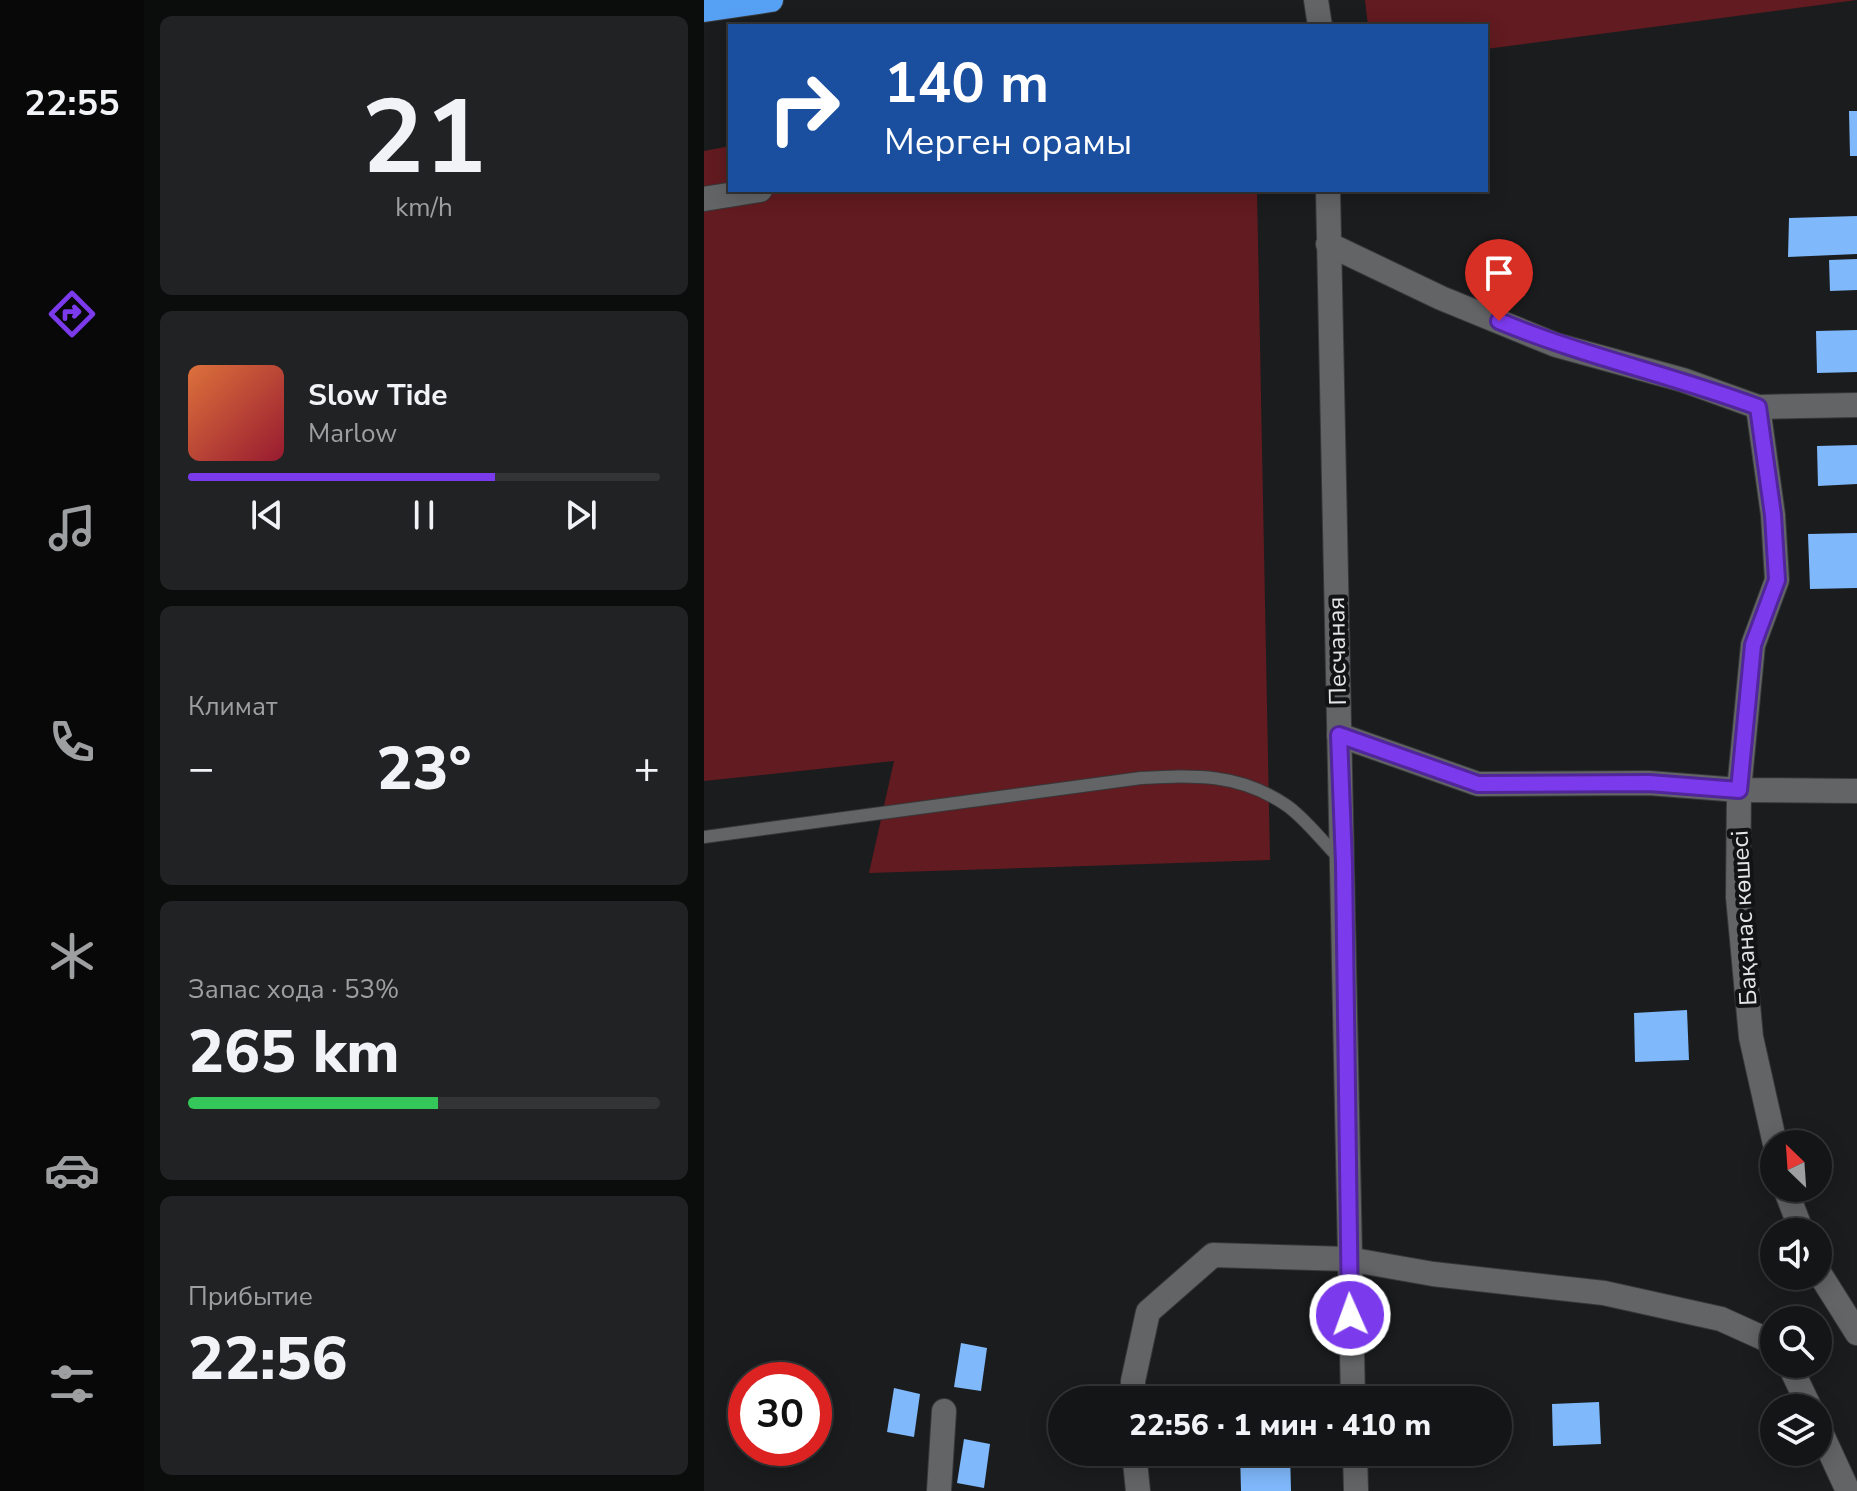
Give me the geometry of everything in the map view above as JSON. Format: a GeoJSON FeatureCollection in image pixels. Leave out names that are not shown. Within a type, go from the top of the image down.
{"type":"FeatureCollection","features":[{"type":"Feature","properties":{"kind":"highway"},"geometry":{"type":"LineString","coordinates":[[704,10],[771,0]]}},
{"type":"Feature","properties":{"kind":"street"},"geometry":{"type":"LineString","coordinates":[[1316,0],[1320,24]]}},
{"type":"Feature","properties":{"kind":"street"},"geometry":{"type":"LineString","coordinates":[[704,199],[748,192]]}},
{"type":"Feature","properties":{"kind":"street","name":"Песчаная"},"geometry":{"type":"LineString","coordinates":[[1328,192],[1353,1386]]}},
{"type":"Feature","properties":{"kind":"street"},"geometry":{"type":"LineString","coordinates":[[1328,244],[1441,298],[1556,345],[1683,380],[1758,407],[1857,405]]}},
{"type":"Feature","properties":{"kind":"street","name":"Бақанас көшесі"},"geometry":{"type":"LineString","coordinates":[[1758,407],[1773,515],[1777,580],[1753,645],[1739,790],[1738,897],[1749,1021],[1772,1130]]}},
{"type":"Feature","properties":{"kind":"street"},"geometry":{"type":"LineString","coordinates":[[1339,735],[1478,784],[1649,783],[1739,790],[1857,791]]}},
{"type":"Feature","properties":{"kind":"street"},"geometry":{"type":"LineString","coordinates":[[1133,1386],[1148,1312],[1213,1255],[1348,1259],[1433,1274],[1604,1293],[1721,1319],[1760,1337]]}},
{"type":"Feature","properties":{"kind":"street"},"geometry":{"type":"LineString","coordinates":[[1830,1290],[1857,1333]]}},
{"type":"Feature","properties":{"kind":"street"},"geometry":{"type":"LineString","coordinates":[[939,1491],[944,1411]]}},
{"type":"Feature","properties":{"kind":"street"},"geometry":{"type":"LineString","coordinates":[[1832,1456],[1848,1491]]}},
{"type":"Feature","properties":{"kind":"street"},"geometry":{"type":"LineString","coordinates":[[1135,1466],[1138,1491]]}},
{"type":"Feature","properties":{"kind":"street"},"geometry":{"type":"LineString","coordinates":[[1355,1466],[1356,1491]]}},
{"type":"Feature","properties":{"kind":"lane"},"geometry":{"type":"LineString","coordinates":[[704,837],[1141,778],[1205,774],[1251,786],[1287,805],[1344,863]]}},
{"type":"Feature","properties":{"kind":"shaded area"},"geometry":{"type":"Polygon","coordinates":[[[1365,0],[1857,0],[1488,49],[1488,24],[1368,24],[1365,0]]]}},
{"type":"Feature","properties":{"kind":"shaded area"},"geometry":{"type":"Polygon","coordinates":[[[728,146],[728,192],[1257,192],[1270,860],[869,873],[894,761],[704,781],[704,151],[728,146]]]}},
{"type":"Feature","properties":{"kind":"building"},"geometry":{"type":"Polygon","coordinates":[[[1849,111],[1857,111],[1857,156],[1850,156],[1849,111]]]}},
{"type":"Feature","properties":{"kind":"building"},"geometry":{"type":"Polygon","coordinates":[[[1857,216],[1857,254],[1788,257],[1789,218],[1857,216]]]}},
{"type":"Feature","properties":{"kind":"building"},"geometry":{"type":"Polygon","coordinates":[[[1857,259],[1857,290],[1830,291],[1829,260],[1857,259]]]}},
{"type":"Feature","properties":{"kind":"building"},"geometry":{"type":"Polygon","coordinates":[[[1857,330],[1857,372],[1817,373],[1816,331],[1857,330]]]}},
{"type":"Feature","properties":{"kind":"building"},"geometry":{"type":"Polygon","coordinates":[[[1857,445],[1857,484],[1818,486],[1817,446],[1857,445]]]}},
{"type":"Feature","properties":{"kind":"building"},"geometry":{"type":"Polygon","coordinates":[[[1857,533],[1857,588],[1810,589],[1808,534],[1857,533]]]}},
{"type":"Feature","properties":{"kind":"building"},"geometry":{"type":"Polygon","coordinates":[[[1687,1010],[1689,1060],[1635,1062],[1634,1013],[1687,1010]]]}},
{"type":"Feature","properties":{"kind":"building"},"geometry":{"type":"Polygon","coordinates":[[[961,1343],[987,1348],[981,1391],[954,1387],[961,1343]]]}},
{"type":"Feature","properties":{"kind":"building"},"geometry":{"type":"Polygon","coordinates":[[[894,1388],[920,1394],[914,1437],[887,1432],[894,1388]]]}},
{"type":"Feature","properties":{"kind":"building"},"geometry":{"type":"Polygon","coordinates":[[[1599,1402],[1601,1444],[1553,1446],[1552,1404],[1599,1402]]]}},
{"type":"Feature","properties":{"kind":"building"},"geometry":{"type":"Polygon","coordinates":[[[964,1439],[990,1444],[984,1488],[957,1483],[964,1439]]]}},
{"type":"Feature","properties":{"kind":"building"},"geometry":{"type":"Polygon","coordinates":[[[1240,1466],[1290,1466],[1291,1491],[1241,1491],[1240,1466]]]}},
{"type":"Feature","properties":{"kind":"route"},"geometry":{"type":"LineString","coordinates":[[1350,1315],[1344,863],[1339,735],[1478,784],[1649,783],[1739,790],[1753,645],[1777,580],[1773,515],[1758,407],[1683,380],[1556,345],[1499,321]]}}]}
